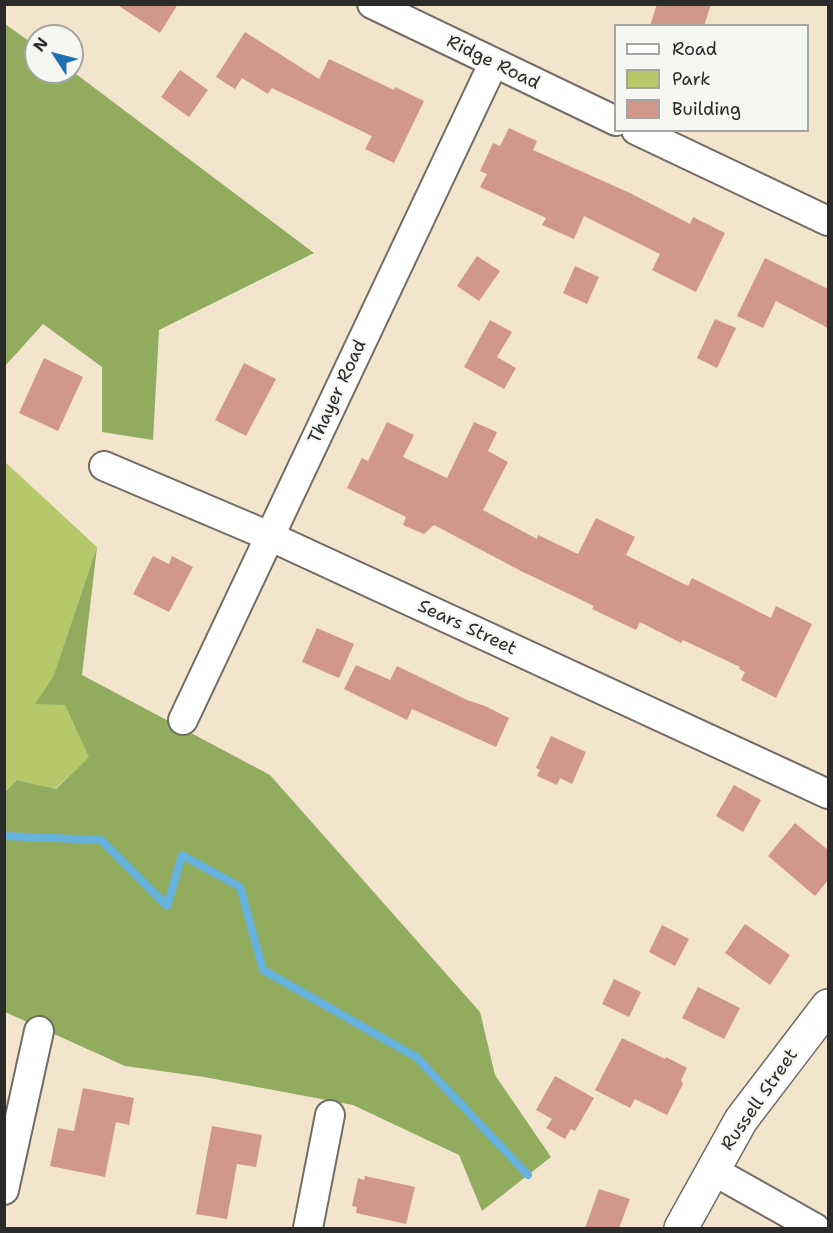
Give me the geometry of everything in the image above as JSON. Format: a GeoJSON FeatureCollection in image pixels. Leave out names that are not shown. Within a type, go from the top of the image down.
{"type":"FeatureCollection","features":[{"type":"Feature","properties":{"kind":"main road","name":"Russell Street"},"geometry":{"type":"LineString","coordinates":[[681,1228],[741,1120],[828,1006]]}},
{"type":"Feature","properties":{"kind":"street","name":"Ridge Road"},"geometry":{"type":"LineString","coordinates":[[372,4],[614,121]]}},
{"type":"Feature","properties":{"kind":"street","name":"Thayer Road"},"geometry":{"type":"LineString","coordinates":[[183,720],[493,64]]}},
{"type":"Feature","properties":{"kind":"street"},"geometry":{"type":"LineString","coordinates":[[640,132],[828,221]]}},
{"type":"Feature","properties":{"kind":"street","name":"Sears Street"},"geometry":{"type":"LineString","coordinates":[[104,466],[269,536],[828,794]]}},
{"type":"Feature","properties":{"kind":"street"},"geometry":{"type":"LineString","coordinates":[[4,1190],[39,1031]]}},
{"type":"Feature","properties":{"kind":"street"},"geometry":{"type":"LineString","coordinates":[[308,1228],[330,1115]]}},
{"type":"Feature","properties":{"kind":"street"},"geometry":{"type":"LineString","coordinates":[[712,1170],[815,1228]]}},
{"type":"Feature","properties":{"kind":"green space"},"geometry":{"type":"Polygon","coordinates":[[[5,24],[24,37],[24,84],[84,84],[84,80],[314,253],[159,330],[153,440],[102,432],[102,367],[43,324],[5,366],[5,24]]]}},
{"type":"Feature","properties":{"kind":"green space"},"geometry":{"type":"Polygon","coordinates":[[[4,461],[97,547],[53,677],[36,703],[65,705],[90,757],[55,789],[17,780],[5,792],[4,461]]]}},
{"type":"Feature","properties":{"kind":"green space"},"geometry":{"type":"Polygon","coordinates":[[[97,547],[82,675],[270,775],[480,1012],[495,1075],[551,1157],[482,1211],[459,1155],[353,1105],[204,1077],[125,1066],[5,1012],[5,792],[17,780],[56,789],[89,757],[65,705],[35,704],[53,677],[97,547]]]}},
{"type":"Feature","properties":{"kind":"building"},"geometry":{"type":"Polygon","coordinates":[[[116,4],[178,4],[160,33],[116,4]]]}},
{"type":"Feature","properties":{"kind":"building"},"geometry":{"type":"Polygon","coordinates":[[[657,4],[711,4],[705,24],[651,24],[657,4]]]}},
{"type":"Feature","properties":{"kind":"building"},"geometry":{"type":"Polygon","coordinates":[[[245,32],[319,79],[329,59],[394,90],[395,87],[424,101],[394,163],[365,149],[372,136],[272,88],[268,94],[242,78],[235,89],[216,77],[245,32]]]}},
{"type":"Feature","properties":{"kind":"building"},"geometry":{"type":"Polygon","coordinates":[[[180,70],[208,90],[189,117],[161,97],[180,70]]]}},
{"type":"Feature","properties":{"kind":"building"},"geometry":{"type":"Polygon","coordinates":[[[509,128],[537,141],[533,150],[628,192],[690,224],[693,217],[725,233],[696,292],[652,270],[660,254],[584,216],[574,239],[542,225],[546,218],[480,187],[487,174],[480,171],[493,143],[500,146],[509,128]]]}},
{"type":"Feature","properties":{"kind":"building"},"geometry":{"type":"Polygon","coordinates":[[[477,256],[500,271],[479,301],[457,286],[477,256]]]}},
{"type":"Feature","properties":{"kind":"building"},"geometry":{"type":"Polygon","coordinates":[[[765,258],[828,289],[828,328],[776,301],[763,328],[737,316],[765,258]]]}},
{"type":"Feature","properties":{"kind":"building"},"geometry":{"type":"Polygon","coordinates":[[[575,266],[599,277],[587,304],[563,293],[575,266]]]}},
{"type":"Feature","properties":{"kind":"building"},"geometry":{"type":"Polygon","coordinates":[[[715,319],[736,328],[717,368],[697,358],[715,319]]]}},
{"type":"Feature","properties":{"kind":"building"},"geometry":{"type":"Polygon","coordinates":[[[490,320],[512,332],[497,357],[516,368],[504,389],[464,367],[490,320]]]}},
{"type":"Feature","properties":{"kind":"building"},"geometry":{"type":"Polygon","coordinates":[[[44,358],[83,377],[58,431],[19,413],[44,358]]]}},
{"type":"Feature","properties":{"kind":"building"},"geometry":{"type":"Polygon","coordinates":[[[244,363],[276,379],[246,436],[215,420],[244,363]]]}},
{"type":"Feature","properties":{"kind":"building"},"geometry":{"type":"Polygon","coordinates":[[[387,422],[414,435],[403,457],[447,478],[474,422],[497,432],[488,451],[508,462],[483,510],[537,539],[538,535],[578,554],[596,518],[635,537],[626,555],[688,586],[692,578],[771,618],[776,606],[812,624],[776,698],[741,680],[745,672],[739,669],[740,667],[683,640],[681,643],[640,622],[636,630],[592,609],[594,606],[434,525],[424,534],[403,525],[406,517],[347,488],[362,458],[368,461],[387,422]]]}},
{"type":"Feature","properties":{"kind":"building"},"geometry":{"type":"Polygon","coordinates":[[[153,556],[169,564],[172,556],[193,567],[169,612],[133,594],[153,556]]]}},
{"type":"Feature","properties":{"kind":"building"},"geometry":{"type":"Polygon","coordinates":[[[317,628],[354,644],[339,678],[302,662],[317,628]]]}},
{"type":"Feature","properties":{"kind":"building"},"geometry":{"type":"Polygon","coordinates":[[[356,665],[390,680],[397,666],[509,718],[496,747],[412,709],[407,720],[344,689],[356,665]]]}},
{"type":"Feature","properties":{"kind":"building"},"geometry":{"type":"Polygon","coordinates":[[[551,736],[586,752],[572,784],[560,778],[557,785],[537,776],[540,770],[536,768],[551,736]]]}},
{"type":"Feature","properties":{"kind":"building"},"geometry":{"type":"Polygon","coordinates":[[[734,785],[761,800],[743,832],[716,816],[734,785]]]}},
{"type":"Feature","properties":{"kind":"building"},"geometry":{"type":"Polygon","coordinates":[[[795,823],[828,850],[828,880],[815,896],[768,856],[795,823]]]}},
{"type":"Feature","properties":{"kind":"building"},"geometry":{"type":"Polygon","coordinates":[[[745,924],[790,955],[770,985],[725,953],[745,924]]]}},
{"type":"Feature","properties":{"kind":"building"},"geometry":{"type":"Polygon","coordinates":[[[662,925],[689,939],[675,966],[649,952],[662,925]]]}},
{"type":"Feature","properties":{"kind":"building"},"geometry":{"type":"Polygon","coordinates":[[[614,979],[641,992],[629,1017],[602,1004],[614,979]]]}},
{"type":"Feature","properties":{"kind":"building"},"geometry":{"type":"Polygon","coordinates":[[[698,987],[740,1008],[724,1039],[682,1018],[698,987]]]}},
{"type":"Feature","properties":{"kind":"building"},"geometry":{"type":"Polygon","coordinates":[[[622,1038],[687,1068],[681,1080],[683,1084],[667,1115],[635,1099],[630,1108],[595,1090],[622,1038]]]}},
{"type":"Feature","properties":{"kind":"building"},"geometry":{"type":"Polygon","coordinates":[[[555,1076],[594,1098],[575,1131],[571,1129],[565,1139],[546,1128],[552,1119],[536,1110],[555,1076]]]}},
{"type":"Feature","properties":{"kind":"building"},"geometry":{"type":"Polygon","coordinates":[[[83,1088],[134,1098],[129,1125],[116,1122],[105,1177],[50,1166],[58,1128],[74,1131],[83,1088]]]}},
{"type":"Feature","properties":{"kind":"building"},"geometry":{"type":"Polygon","coordinates":[[[212,1126],[262,1135],[256,1167],[237,1164],[227,1219],[196,1214],[212,1126]]]}},
{"type":"Feature","properties":{"kind":"building"},"geometry":{"type":"Polygon","coordinates":[[[365,1176],[415,1187],[406,1224],[356,1213],[357,1207],[352,1206],[358,1178],[364,1180],[365,1176]]]}},
{"type":"Feature","properties":{"kind":"building"},"geometry":{"type":"Polygon","coordinates":[[[599,1189],[630,1199],[619,1228],[585,1228],[599,1189]]]}},
{"type":"Feature","properties":{"kind":"waterway"},"geometry":{"type":"LineString","coordinates":[[4,836],[101,840],[167,906],[182,855],[240,887],[263,970],[416,1057],[528,1175]]}}]}
